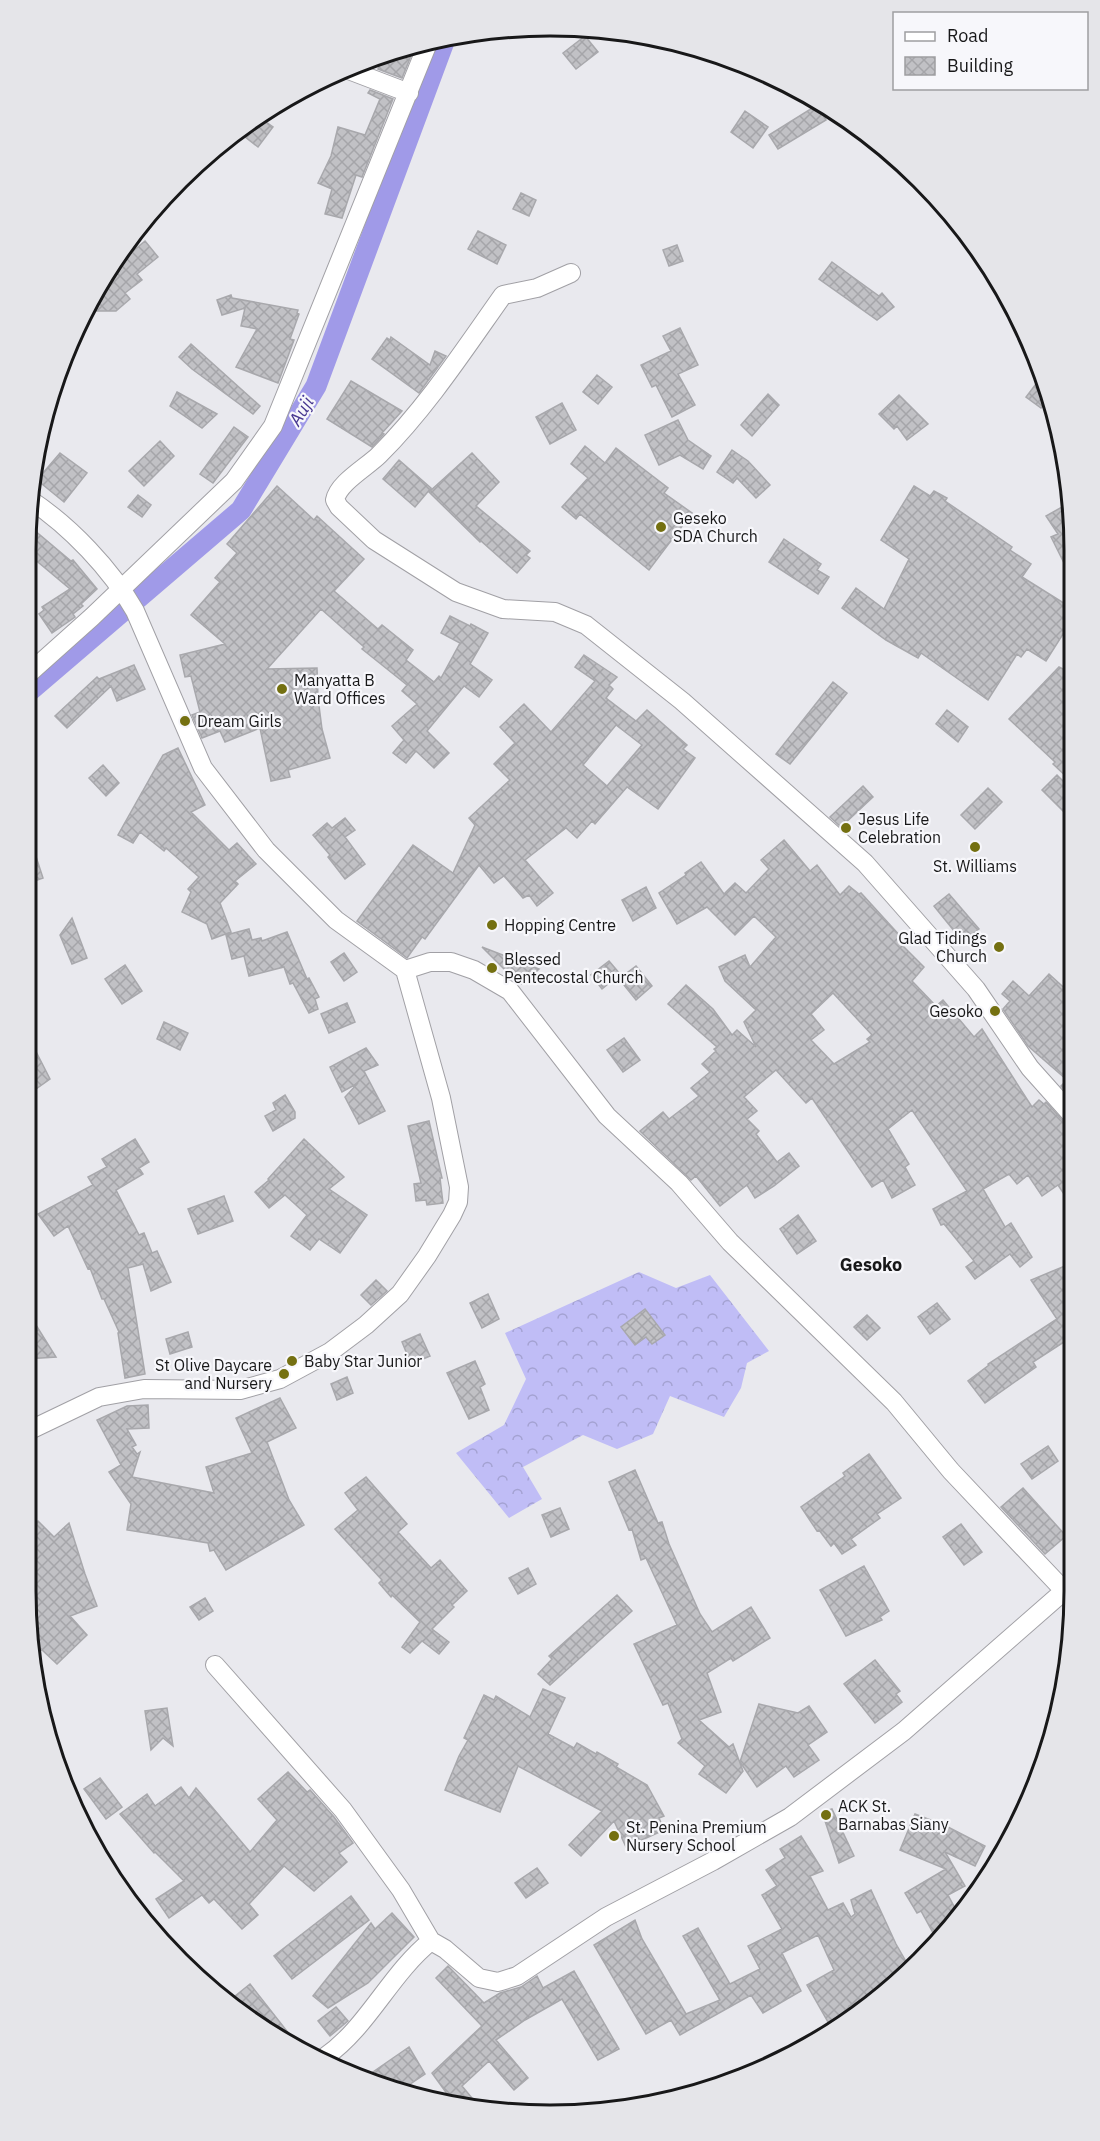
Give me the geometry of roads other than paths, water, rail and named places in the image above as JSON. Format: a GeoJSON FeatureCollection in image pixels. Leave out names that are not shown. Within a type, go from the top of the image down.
{"type":"FeatureCollection","features":[{"type":"Feature","properties":{"kind":"street"},"geometry":{"type":"LineString","coordinates":[[36,667],[123,590],[234,481],[273,426],[425,52]]}},
{"type":"Feature","properties":{"kind":"street"},"geometry":{"type":"LineString","coordinates":[[357,73],[409,93]]}},
{"type":"Feature","properties":{"kind":"street"},"geometry":{"type":"LineString","coordinates":[[571,273],[537,288],[503,295],[437,387],[379,455],[336,494],[335,500],[339,507],[374,540],[456,592],[503,609],[555,612],[586,625],[682,701],[865,863],[976,988],[1030,1068],[1064,1106]]}},
{"type":"Feature","properties":{"kind":"street"},"geometry":{"type":"LineString","coordinates":[[36,1427],[99,1397],[144,1389],[240,1390],[280,1379],[330,1352],[366,1325],[400,1294],[452,1215],[458,1202],[459,1187],[441,1098],[405,970],[336,920],[266,850],[203,768],[135,611],[123,590],[70,530],[38,506]]}},
{"type":"Feature","properties":{"kind":"street"},"geometry":{"type":"LineString","coordinates":[[405,970],[430,962],[451,963],[474,970],[510,991],[607,1116],[679,1183],[730,1242],[894,1402],[951,1471],[1064,1585]]}},
{"type":"Feature","properties":{"kind":"street"},"geometry":{"type":"LineString","coordinates":[[215,1665],[343,1810],[401,1890],[431,1941],[445,1949],[479,1978],[498,1982],[517,1976],[606,1917],[713,1861],[790,1817],[904,1731],[1064,1596]]}},
{"type":"Feature","properties":{"kind":"street"},"geometry":{"type":"LineString","coordinates":[[328,2054],[364,2019],[416,1953],[431,1941]]}},
{"type":"Feature","properties":{"kind":"waterway","name":"Auji"},"geometry":{"type":"LineString","coordinates":[[36,685],[241,510],[316,386],[442,48]]}},
{"type":"Feature","properties":{"kind":"place","name":"Geseko SDA Church"},"geometry":{"type":"Point","coordinates":[661,527]}},
{"type":"Feature","properties":{"kind":"place","name":"Manyatta B Ward Offices"},"geometry":{"type":"Point","coordinates":[282,689]}},
{"type":"Feature","properties":{"kind":"place","name":"Dream Girls"},"geometry":{"type":"Point","coordinates":[185,721]}},
{"type":"Feature","properties":{"kind":"place","name":"Jesus Life Celebration"},"geometry":{"type":"Point","coordinates":[846,828]}},
{"type":"Feature","properties":{"kind":"place","name":"St. Williams"},"geometry":{"type":"Point","coordinates":[975,847]}},
{"type":"Feature","properties":{"kind":"place","name":"Hopping Centre"},"geometry":{"type":"Point","coordinates":[492,925]}},
{"type":"Feature","properties":{"kind":"place","name":"Glad Tidings Church"},"geometry":{"type":"Point","coordinates":[999,947]}},
{"type":"Feature","properties":{"kind":"place","name":"Blessed Pentecostal Church"},"geometry":{"type":"Point","coordinates":[492,968]}},
{"type":"Feature","properties":{"kind":"place","name":"Gesoko"},"geometry":{"type":"Point","coordinates":[995,1011]}},
{"type":"Feature","properties":{"kind":"place","name":"Baby Star Junior"},"geometry":{"type":"Point","coordinates":[292,1361]}},
{"type":"Feature","properties":{"kind":"place","name":"St Olive Daycare and Nursery"},"geometry":{"type":"Point","coordinates":[284,1374]}},
{"type":"Feature","properties":{"kind":"place","name":"ACK St. Barnabas Siany"},"geometry":{"type":"Point","coordinates":[826,1815]}},
{"type":"Feature","properties":{"kind":"place","name":"St. Penina Premium Nursery School"},"geometry":{"type":"Point","coordinates":[614,1836]}},
{"type":"Feature","properties":{"kind":"district","name":"Gesoko"},"geometry":{"type":"Point","coordinates":[871,1264]}}]}
